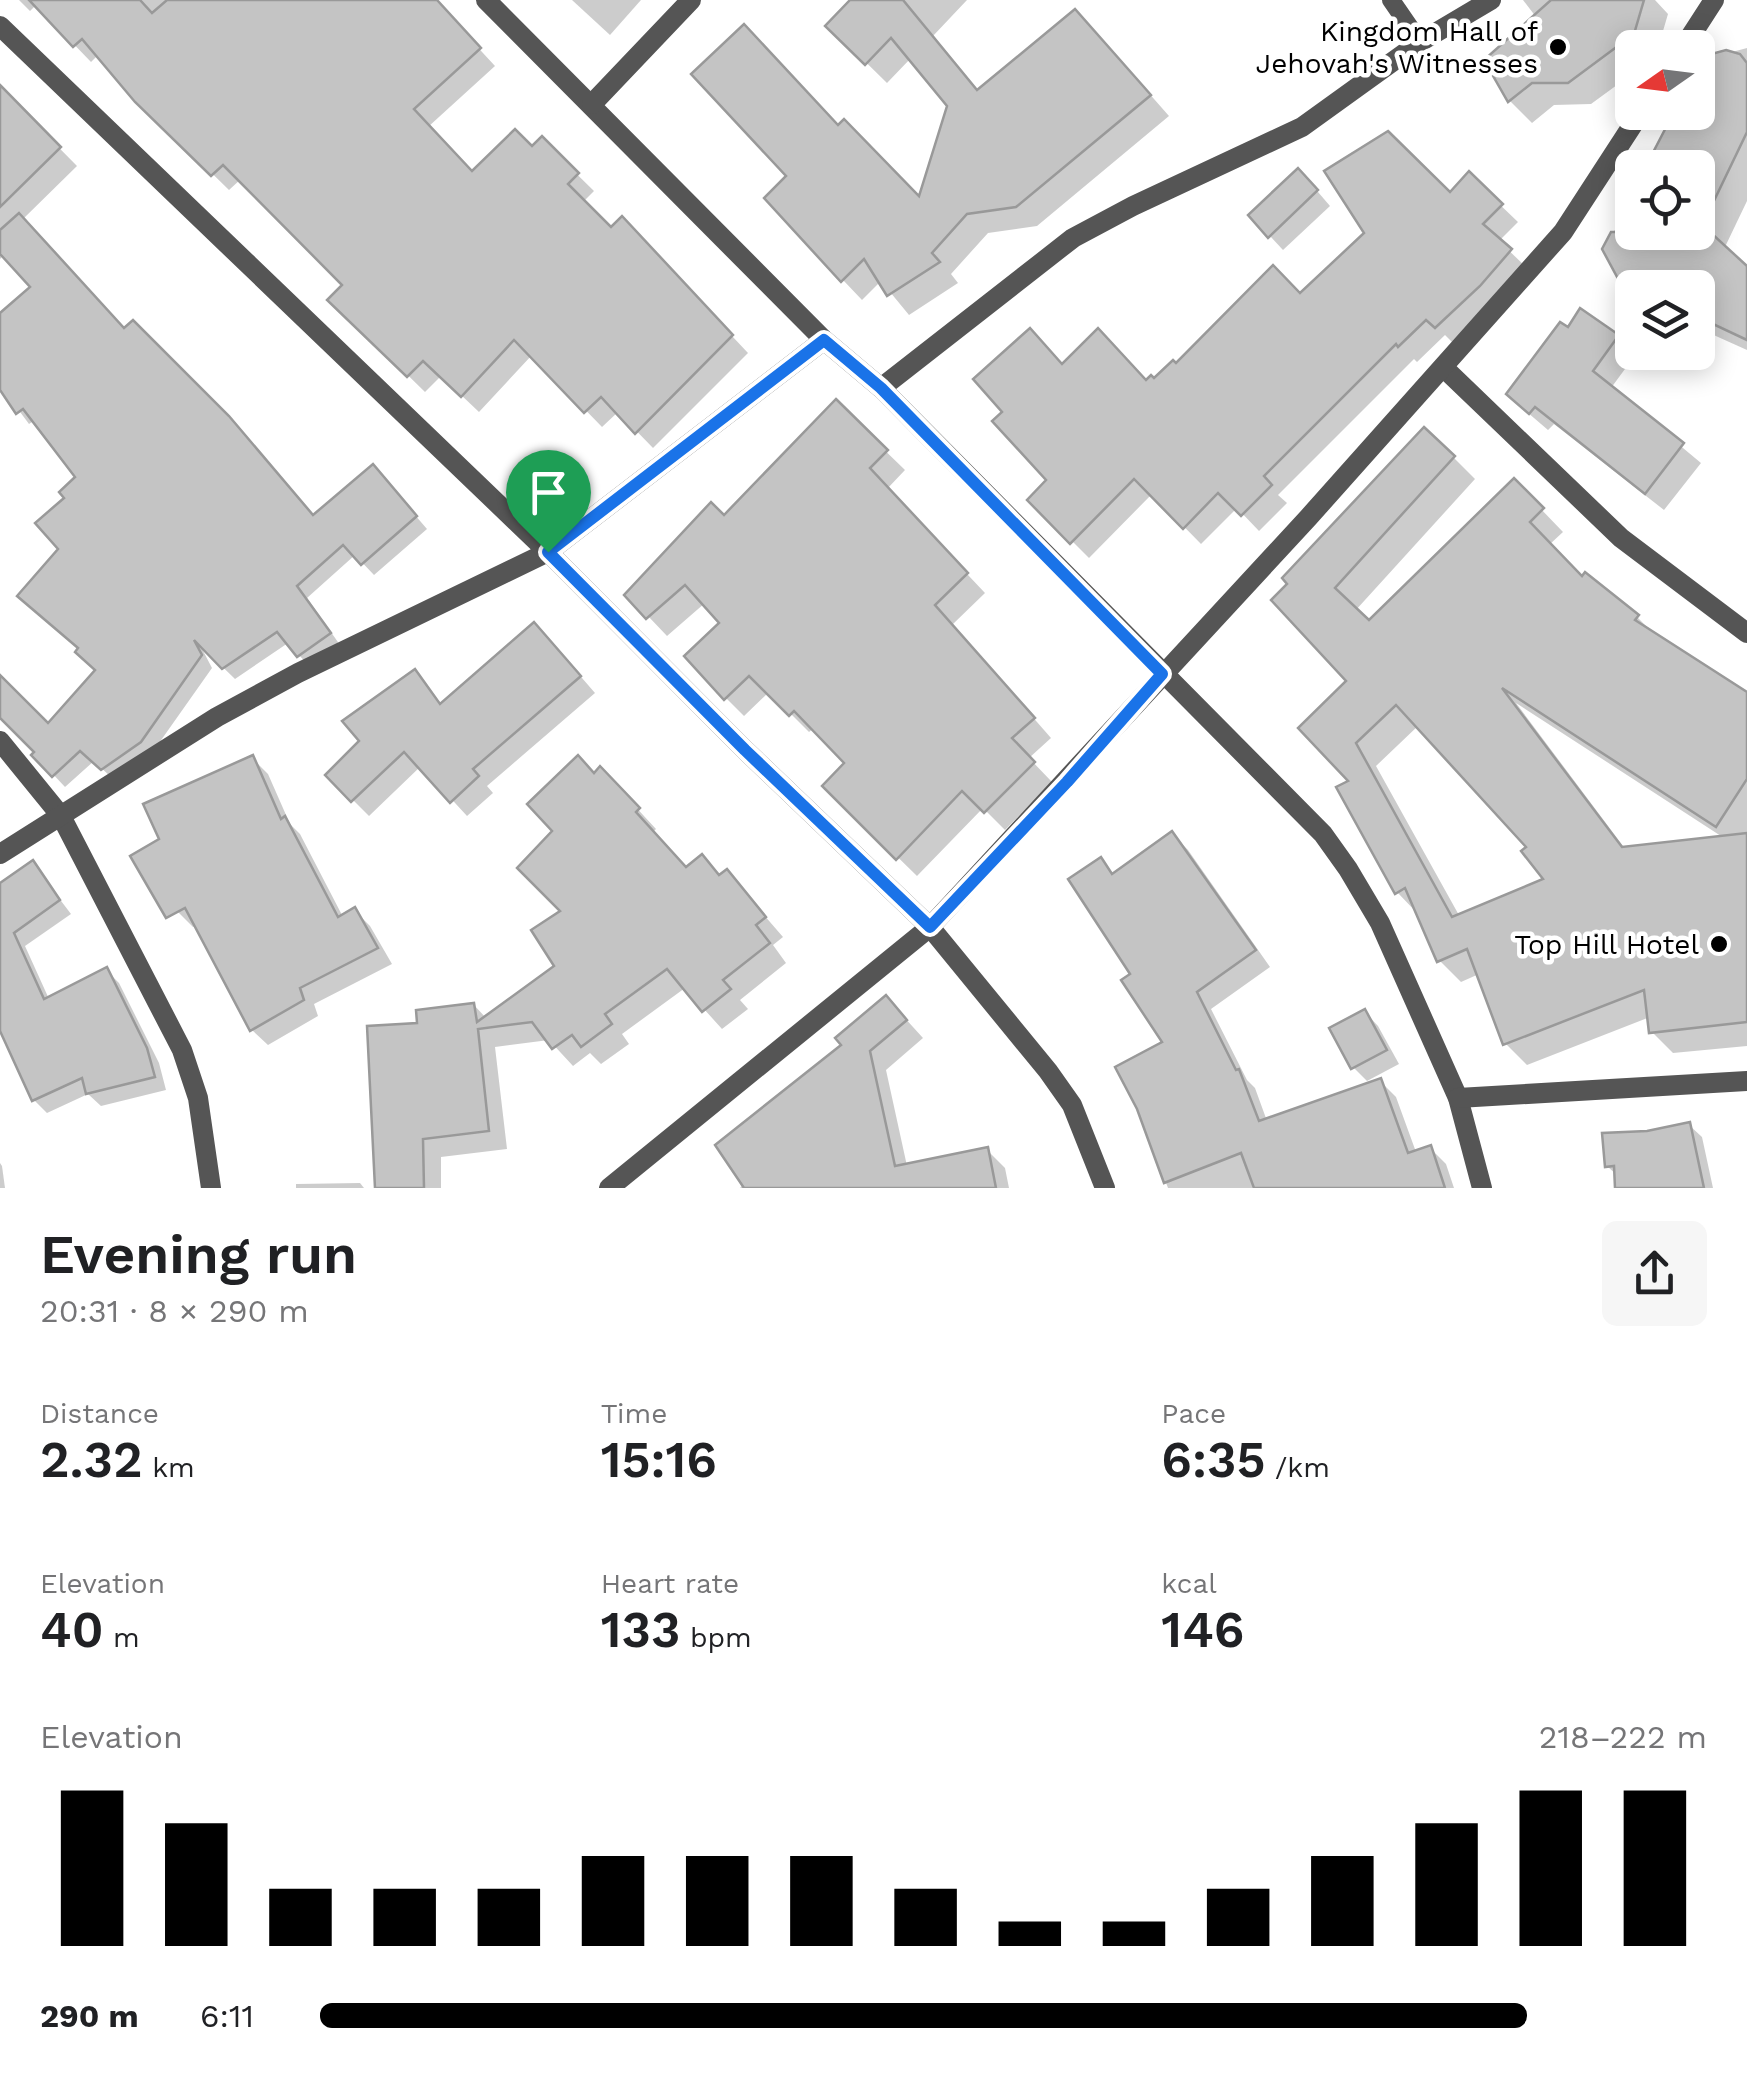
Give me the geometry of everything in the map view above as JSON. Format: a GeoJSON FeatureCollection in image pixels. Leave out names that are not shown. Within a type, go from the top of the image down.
{"type":"FeatureCollection","features":[{"type":"Feature","properties":{"kind":"street"},"geometry":{"type":"LineString","coordinates":[[486,0],[824,340],[881,388],[1323,834],[1380,923],[1458,1098],[1482,1188]]}},
{"type":"Feature","properties":{"kind":"street"},"geometry":{"type":"LineString","coordinates":[[592,104],[691,0]]}},
{"type":"Feature","properties":{"kind":"street"},"geometry":{"type":"LineString","coordinates":[[881,388],[1073,238],[1302,127],[1420,42],[1491,0]]}},
{"type":"Feature","properties":{"kind":"street"},"geometry":{"type":"LineString","coordinates":[[1695,30],[1714,0]]}},
{"type":"Feature","properties":{"kind":"street"},"geometry":{"type":"LineString","coordinates":[[4,38],[548,552],[745,750],[930,927],[1072,1105],[1105,1188]]}},
{"type":"Feature","properties":{"kind":"street"},"geometry":{"type":"LineString","coordinates":[[609,1188],[930,927],[1444,368],[1563,232],[1629,130]]}},
{"type":"Feature","properties":{"kind":"street"},"geometry":{"type":"LineString","coordinates":[[0,854],[217,718],[282,682],[548,552],[824,340]]}},
{"type":"Feature","properties":{"kind":"street"},"geometry":{"type":"LineString","coordinates":[[1444,368],[1621,538],[1747,632]]}},
{"type":"Feature","properties":{"kind":"street"},"geometry":{"type":"LineString","coordinates":[[0,740],[61,816],[182,1050],[198,1098],[211,1188]]}},
{"type":"Feature","properties":{"kind":"street"},"geometry":{"type":"LineString","coordinates":[[1458,1098],[1747,1081]]}},
{"type":"Feature","properties":{"kind":"lane"},"geometry":{"type":"LineString","coordinates":[[1391,0],[1420,42]]}},
{"type":"Feature","properties":{"kind":"building"},"geometry":{"type":"Polygon","coordinates":[[[29,0],[140,0],[152,13],[167,0],[437,0],[481,48],[414,109],[472,171],[515,129],[532,146],[542,136],[579,173],[568,184],[611,227],[622,216],[733,335],[635,434],[601,397],[584,413],[514,340],[461,397],[423,361],[407,377],[327,300],[342,285],[223,165],[211,176],[135,102],[82,39],[73,47],[29,0]]]}},
{"type":"Feature","properties":{"kind":"building"},"geometry":{"type":"Polygon","coordinates":[[[850,0],[903,0],[977,90],[1075,9],[1151,95],[1016,207],[967,214],[932,253],[940,262],[887,296],[864,259],[841,282],[764,198],[786,176],[691,74],[744,24],[838,125],[844,119],[919,196],[947,106],[891,38],[865,65],[825,26],[850,0]]]}},
{"type":"Feature","properties":{"kind":"building","name":"Kingdom Hall of Jehovah's Witnesses"},"geometry":{"type":"Polygon","coordinates":[[[1551,0],[1644,0],[1635,30],[1615,30],[1615,48],[1568,83],[1532,83],[1508,102],[1484,60],[1551,0]]]}},
{"type":"Feature","properties":{"kind":"building"},"geometry":{"type":"Polygon","coordinates":[[[1726,50],[1740,54],[1747,63],[1747,132],[1715,199],[1715,150],[1654,150],[1665,130],[1715,130],[1715,53],[1726,50]]]}},
{"type":"Feature","properties":{"kind":"building"},"geometry":{"type":"Polygon","coordinates":[[[0,85],[61,147],[0,207],[0,85]]]}},
{"type":"Feature","properties":{"kind":"building"},"geometry":{"type":"Polygon","coordinates":[[[1388,131],[1450,192],[1469,171],[1503,204],[1483,224],[1512,249],[1435,328],[1426,320],[1398,347],[1396,344],[1264,476],[1272,485],[1241,516],[1218,493],[1183,529],[1134,479],[1070,544],[1027,500],[1046,480],[992,421],[1002,412],[973,379],[1030,328],[1062,364],[1098,328],[1146,380],[1151,375],[1154,378],[1173,360],[1176,363],[1273,265],[1300,293],[1364,233],[1324,171],[1388,131]]]}},
{"type":"Feature","properties":{"kind":"building"},"geometry":{"type":"Polygon","coordinates":[[[1298,168],[1318,190],[1268,238],[1248,215],[1298,168]]]}},
{"type":"Feature","properties":{"kind":"building"},"geometry":{"type":"Polygon","coordinates":[[[19,213],[124,328],[133,320],[229,416],[313,515],[373,464],[417,516],[361,565],[343,545],[297,586],[331,633],[297,657],[277,632],[222,669],[194,640],[202,655],[141,742],[101,770],[80,751],[52,777],[31,755],[34,752],[0,718],[0,675],[48,723],[95,670],[75,652],[78,648],[17,596],[58,549],[35,523],[64,498],[59,492],[75,477],[23,409],[16,414],[0,390],[0,313],[30,287],[0,254],[0,230],[19,213]]]}},
{"type":"Feature","properties":{"kind":"building"},"geometry":{"type":"Polygon","coordinates":[[[1611,232],[1615,232],[1615,250],[1715,250],[1715,237],[1747,266],[1747,340],[1715,325],[1715,270],[1615,270],[1615,273],[1602,249],[1611,232]]]}},
{"type":"Feature","properties":{"kind":"building"},"geometry":{"type":"Polygon","coordinates":[[[1580,308],[1615,332],[1615,341],[1593,371],[1684,443],[1645,494],[1535,407],[1529,414],[1506,394],[1560,322],[1568,327],[1580,308]]]}},
{"type":"Feature","properties":{"kind":"building"},"geometry":{"type":"Polygon","coordinates":[[[836,399],[888,450],[870,468],[968,573],[935,605],[1035,718],[1012,738],[1035,762],[984,813],[962,791],[896,860],[822,786],[844,763],[794,711],[789,716],[749,676],[724,700],[684,656],[719,623],[685,585],[646,619],[624,595],[711,502],[724,515],[836,399]]]}},
{"type":"Feature","properties":{"kind":"building"},"geometry":{"type":"Polygon","coordinates":[[[1424,427],[1455,456],[1335,588],[1369,620],[1514,478],[1544,508],[1530,522],[1582,576],[1585,572],[1639,615],[1635,620],[1747,692],[1747,779],[1716,827],[1502,688],[1622,847],[1747,833],[1747,1022],[1649,1033],[1644,990],[1503,1045],[1467,949],[1437,962],[1405,888],[1395,894],[1336,787],[1348,781],[1298,728],[1346,681],[1271,600],[1287,584],[1282,578],[1424,427]],[[1396,705],[1356,743],[1452,917],[1543,879],[1521,851],[1526,847],[1396,705]]]}},
{"type":"Feature","properties":{"kind":"building"},"geometry":{"type":"Polygon","coordinates":[[[546,461],[568,486],[542,510],[519,486],[546,461]]]}},
{"type":"Feature","properties":{"kind":"building"},"geometry":{"type":"Polygon","coordinates":[[[534,622],[581,676],[473,769],[479,776],[450,803],[404,752],[351,802],[325,775],[359,741],[342,721],[415,669],[440,704],[534,622]]]}},
{"type":"Feature","properties":{"kind":"building"},"geometry":{"type":"Polygon","coordinates":[[[253,755],[281,819],[285,816],[338,917],[355,907],[378,948],[300,988],[304,1000],[250,1031],[185,908],[166,918],[130,856],[159,839],[143,804],[253,755]]]}},
{"type":"Feature","properties":{"kind":"building"},"geometry":{"type":"Polygon","coordinates":[[[578,755],[594,773],[600,766],[640,808],[636,812],[686,867],[702,854],[719,875],[727,869],[766,917],[756,925],[770,943],[723,980],[731,989],[702,1012],[667,969],[605,1014],[612,1024],[581,1047],[572,1035],[552,1049],[532,1022],[478,1029],[489,1131],[423,1139],[424,1188],[375,1188],[367,1026],[417,1023],[416,1010],[474,1003],[477,1022],[554,966],[531,930],[560,911],[517,868],[552,831],[527,804],[578,755]]]}},
{"type":"Feature","properties":{"kind":"building"},"geometry":{"type":"Polygon","coordinates":[[[1172,831],[1256,950],[1197,992],[1236,1070],[1239,1069],[1259,1121],[1381,1078],[1408,1153],[1431,1145],[1445,1188],[1254,1188],[1241,1153],[1164,1183],[1137,1109],[1115,1067],[1162,1042],[1121,980],[1130,974],[1068,879],[1101,857],[1112,874],[1172,831]]]}},
{"type":"Feature","properties":{"kind":"building"},"geometry":{"type":"Polygon","coordinates":[[[33,860],[60,900],[14,933],[44,999],[107,967],[147,1048],[155,1077],[86,1094],[82,1078],[32,1101],[0,1031],[0,883],[33,860]]]}},
{"type":"Feature","properties":{"kind":"building"},"geometry":{"type":"Polygon","coordinates":[[[886,995],[907,1020],[870,1051],[895,1166],[988,1147],[996,1188],[744,1188],[715,1145],[841,1045],[835,1038],[886,995]]]}},
{"type":"Feature","properties":{"kind":"building"},"geometry":{"type":"Polygon","coordinates":[[[1365,1009],[1387,1050],[1351,1069],[1329,1028],[1365,1009]]]}},
{"type":"Feature","properties":{"kind":"building"},"geometry":{"type":"Polygon","coordinates":[[[1690,1122],[1704,1188],[1615,1188],[1614,1166],[1605,1167],[1602,1133],[1647,1131],[1690,1122]]]}},
{"type":"Feature","properties":{"kind":"place","name":"Kingdom Hall of Jehovah's Witnesses"},"geometry":{"type":"Point","coordinates":[1558,47]}},
{"type":"Feature","properties":{"kind":"place","name":"Top Hill Hotel"},"geometry":{"type":"Point","coordinates":[1719,944]}},
{"type":"Feature","properties":{"kind":"route"},"geometry":{"type":"LineString","coordinates":[[824,340],[881,388],[1162,674],[930,927],[745,750],[548,552],[824,340]]}}]}
